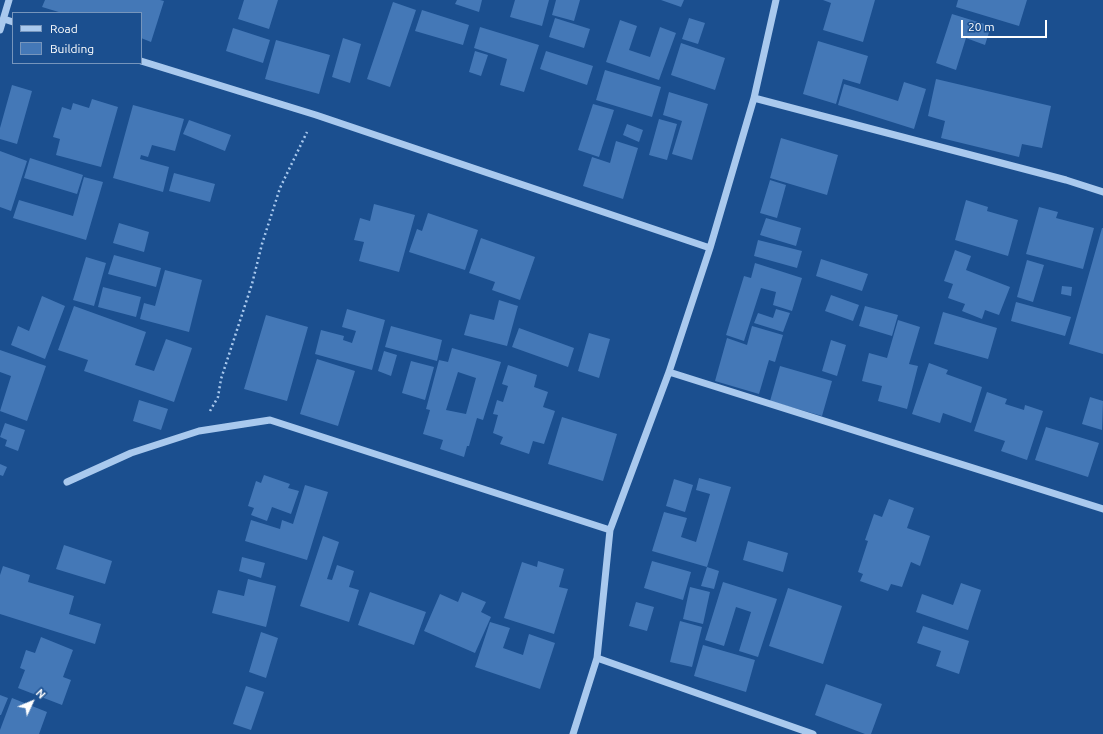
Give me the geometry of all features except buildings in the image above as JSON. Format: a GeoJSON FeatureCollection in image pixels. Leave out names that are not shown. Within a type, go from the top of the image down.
{"type":"FeatureCollection","features":[{"type":"Feature","properties":{"kind":"street"},"geometry":{"type":"LineString","coordinates":[[0,30],[9,0]]}},
{"type":"Feature","properties":{"kind":"street"},"geometry":{"type":"LineString","coordinates":[[573,734],[597,658],[610,530],[668,372],[710,248],[754,98],[776,0]]}},
{"type":"Feature","properties":{"kind":"street"},"geometry":{"type":"LineString","coordinates":[[4,19],[12,22]]}},
{"type":"Feature","properties":{"kind":"street"},"geometry":{"type":"LineString","coordinates":[[142,61],[316,115],[710,248]]}},
{"type":"Feature","properties":{"kind":"street"},"geometry":{"type":"LineString","coordinates":[[754,98],[1066,180],[1103,192]]}},
{"type":"Feature","properties":{"kind":"street"},"geometry":{"type":"LineString","coordinates":[[668,372],[1103,509]]}},
{"type":"Feature","properties":{"kind":"street"},"geometry":{"type":"LineString","coordinates":[[67,482],[130,453],[198,432],[270,420],[610,530]]}},
{"type":"Feature","properties":{"kind":"street"},"geometry":{"type":"LineString","coordinates":[[597,658],[813,734]]}},
{"type":"Feature","properties":{"kind":"path"},"geometry":{"type":"LineString","coordinates":[[198,432],[218,397],[221,379],[252,284],[262,244],[280,188],[316,115]]}}]}
